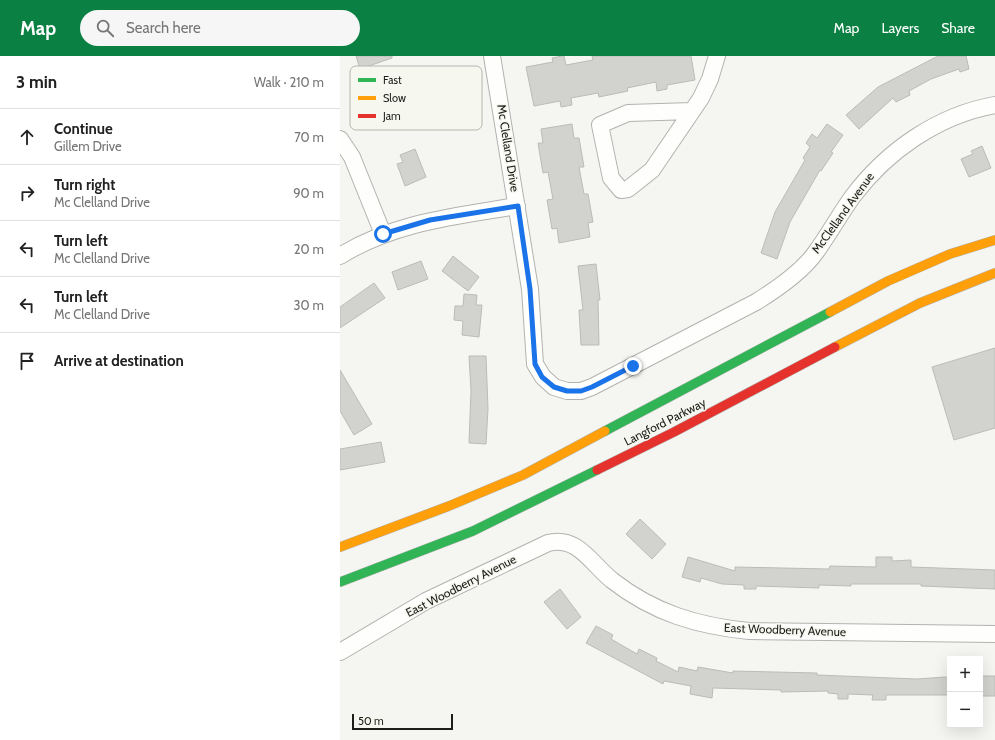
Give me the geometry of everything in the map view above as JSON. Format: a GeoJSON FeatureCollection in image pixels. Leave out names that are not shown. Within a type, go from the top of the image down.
{"type":"FeatureCollection","features":[{"type":"Feature","properties":{"kind":"highway","name":"Langford Parkway"},"geometry":{"type":"LineString","coordinates":[[340,547],[449,506],[523,475],[888,281],[950,254],[995,240]]}},
{"type":"Feature","properties":{"kind":"highway","name":"Langford Parkway"},"geometry":{"type":"LineString","coordinates":[[340,582],[473,531],[674,432],[920,303],[995,273]]}},
{"type":"Feature","properties":{"kind":"highway"},"geometry":{"type":"LineString","coordinates":[[415,564],[473,531]]}},
{"type":"Feature","properties":{"kind":"street","name":"Mc Clelland Drive"},"geometry":{"type":"LineString","coordinates":[[492,56],[518,206],[530,289],[535,364],[542,377],[554,387],[567,391],[581,391],[592,387],[633,366]]}},
{"type":"Feature","properties":{"kind":"street"},"geometry":{"type":"LineString","coordinates":[[692,111],[628,113],[600,125],[611,178],[621,190],[628,189],[652,170],[692,111],[710,79],[717,56]]}},
{"type":"Feature","properties":{"kind":"street","name":"McClelland Avenue"},"geometry":{"type":"LineString","coordinates":[[633,366],[756,302],[780,287],[815,253],[853,196],[876,168],[908,142],[943,121],[981,107],[995,105]]}},
{"type":"Feature","properties":{"kind":"street"},"geometry":{"type":"LineString","coordinates":[[340,139],[352,157],[383,234]]}},
{"type":"Feature","properties":{"kind":"street"},"geometry":{"type":"LineString","coordinates":[[340,256],[383,234],[430,220],[518,206]]}},
{"type":"Feature","properties":{"kind":"street","name":"East Woodberry Avenue"},"geometry":{"type":"LineString","coordinates":[[340,652],[426,601],[548,543],[558,540],[576,545],[612,581],[647,604],[682,619],[719,628],[749,631],[995,634]]}},
{"type":"Feature","properties":{"kind":"building"},"geometry":{"type":"Polygon","coordinates":[[[356,56],[392,56],[392,58],[369,66],[359,66],[356,56]]]}},
{"type":"Feature","properties":{"kind":"building"},"geometry":{"type":"Polygon","coordinates":[[[564,56],[566,65],[593,60],[592,56],[691,56],[695,80],[667,85],[667,89],[657,91],[656,82],[627,88],[628,91],[599,97],[598,93],[571,98],[572,105],[561,107],[560,101],[534,106],[526,67],[553,62],[552,58],[564,56]]]}},
{"type":"Feature","properties":{"kind":"building"},"geometry":{"type":"Polygon","coordinates":[[[938,56],[966,56],[969,69],[960,72],[959,69],[931,79],[909,91],[910,95],[896,102],[893,98],[859,129],[846,115],[878,87],[938,56]]]}},
{"type":"Feature","properties":{"kind":"building"},"geometry":{"type":"Polygon","coordinates":[[[572,124],[574,138],[579,138],[584,167],[579,167],[584,194],[588,194],[593,222],[588,223],[590,237],[559,243],[557,228],[552,229],[547,200],[553,199],[548,172],[543,173],[538,143],[543,143],[541,129],[572,124]]]}},
{"type":"Feature","properties":{"kind":"building"},"geometry":{"type":"Polygon","coordinates":[[[827,124],[843,135],[831,152],[833,153],[821,171],[820,170],[790,222],[777,259],[761,253],[775,212],[805,160],[803,158],[810,147],[806,143],[812,134],[817,138],[827,124]]]}},
{"type":"Feature","properties":{"kind":"building"},"geometry":{"type":"Polygon","coordinates":[[[982,146],[991,168],[969,177],[961,159],[973,154],[971,151],[982,146]]]}},
{"type":"Feature","properties":{"kind":"building"},"geometry":{"type":"Polygon","coordinates":[[[415,149],[426,177],[405,186],[397,164],[403,162],[400,155],[415,149]]]}},
{"type":"Feature","properties":{"kind":"building"},"geometry":{"type":"Polygon","coordinates":[[[453,256],[479,277],[468,291],[442,271],[453,256]]]}},
{"type":"Feature","properties":{"kind":"building"},"geometry":{"type":"Polygon","coordinates":[[[421,261],[428,279],[398,290],[392,272],[421,261]]]}},
{"type":"Feature","properties":{"kind":"building"},"geometry":{"type":"Polygon","coordinates":[[[596,264],[600,300],[598,300],[599,345],[581,345],[579,310],[583,310],[578,266],[596,264]]]}},
{"type":"Feature","properties":{"kind":"building"},"geometry":{"type":"Polygon","coordinates":[[[374,283],[385,298],[340,328],[340,307],[374,283]]]}},
{"type":"Feature","properties":{"kind":"building"},"geometry":{"type":"Polygon","coordinates":[[[464,294],[477,295],[476,305],[482,305],[479,337],[462,335],[463,321],[454,320],[455,306],[463,306],[464,294]]]}},
{"type":"Feature","properties":{"kind":"building"},"geometry":{"type":"Polygon","coordinates":[[[995,348],[995,428],[954,440],[932,367],[995,348]]]}},
{"type":"Feature","properties":{"kind":"building"},"geometry":{"type":"Polygon","coordinates":[[[469,356],[486,356],[488,409],[486,444],[469,443],[471,391],[469,356]]]}},
{"type":"Feature","properties":{"kind":"building"},"geometry":{"type":"Polygon","coordinates":[[[340,370],[372,424],[354,435],[340,411],[340,370]]]}},
{"type":"Feature","properties":{"kind":"building"},"geometry":{"type":"Polygon","coordinates":[[[381,442],[385,462],[340,470],[340,449],[381,442]]]}},
{"type":"Feature","properties":{"kind":"building"},"geometry":{"type":"Polygon","coordinates":[[[640,519],[666,544],[652,559],[626,534],[640,519]]]}},
{"type":"Feature","properties":{"kind":"building"},"geometry":{"type":"Polygon","coordinates":[[[688,557],[735,571],[735,567],[829,569],[830,566],[876,567],[876,557],[892,557],[892,561],[911,560],[911,567],[995,570],[995,589],[921,586],[921,584],[851,584],[851,586],[819,585],[819,588],[756,586],[756,589],[744,589],[744,585],[722,584],[701,578],[700,582],[682,577],[688,557]]]}},
{"type":"Feature","properties":{"kind":"building"},"geometry":{"type":"Polygon","coordinates":[[[560,589],[581,617],[567,629],[544,602],[560,589]]]}},
{"type":"Feature","properties":{"kind":"building"},"geometry":{"type":"Polygon","coordinates":[[[596,626],[613,635],[611,639],[637,654],[639,649],[657,658],[656,661],[678,672],[679,667],[697,671],[698,667],[733,673],[733,671],[817,673],[817,675],[917,679],[945,677],[947,677],[947,695],[886,695],[886,700],[872,700],[873,695],[848,694],[848,699],[838,699],[838,694],[828,693],[828,691],[781,692],[781,690],[713,688],[712,698],[690,694],[691,686],[664,681],[663,684],[586,643],[596,626]]]}},
{"type":"Feature","properties":{"kind":"building"},"geometry":{"type":"Polygon","coordinates":[[[983,676],[995,676],[995,696],[983,696],[983,676]]]}},
{"type":"Feature","properties":{"kind":"traffic: fast"},"geometry":{"type":"LineString","coordinates":[[605,431],[830,312]]}},
{"type":"Feature","properties":{"kind":"traffic: fast"},"geometry":{"type":"LineString","coordinates":[[340,582],[473,531],[597,470]]}},
{"type":"Feature","properties":{"kind":"traffic: slow"},"geometry":{"type":"LineString","coordinates":[[830,312],[888,281],[950,254],[995,240]]}},
{"type":"Feature","properties":{"kind":"traffic: slow"},"geometry":{"type":"LineString","coordinates":[[835,347],[920,303],[995,273]]}},
{"type":"Feature","properties":{"kind":"traffic: slow"},"geometry":{"type":"LineString","coordinates":[[340,547],[449,506],[523,475],[605,431]]}},
{"type":"Feature","properties":{"kind":"traffic: jam"},"geometry":{"type":"LineString","coordinates":[[597,470],[674,432],[835,347]]}},
{"type":"Feature","properties":{"kind":"route"},"geometry":{"type":"LineString","coordinates":[[383,234],[430,220],[518,206],[530,289],[535,364],[542,377],[554,387],[567,391],[581,391],[633,366]]}}]}
